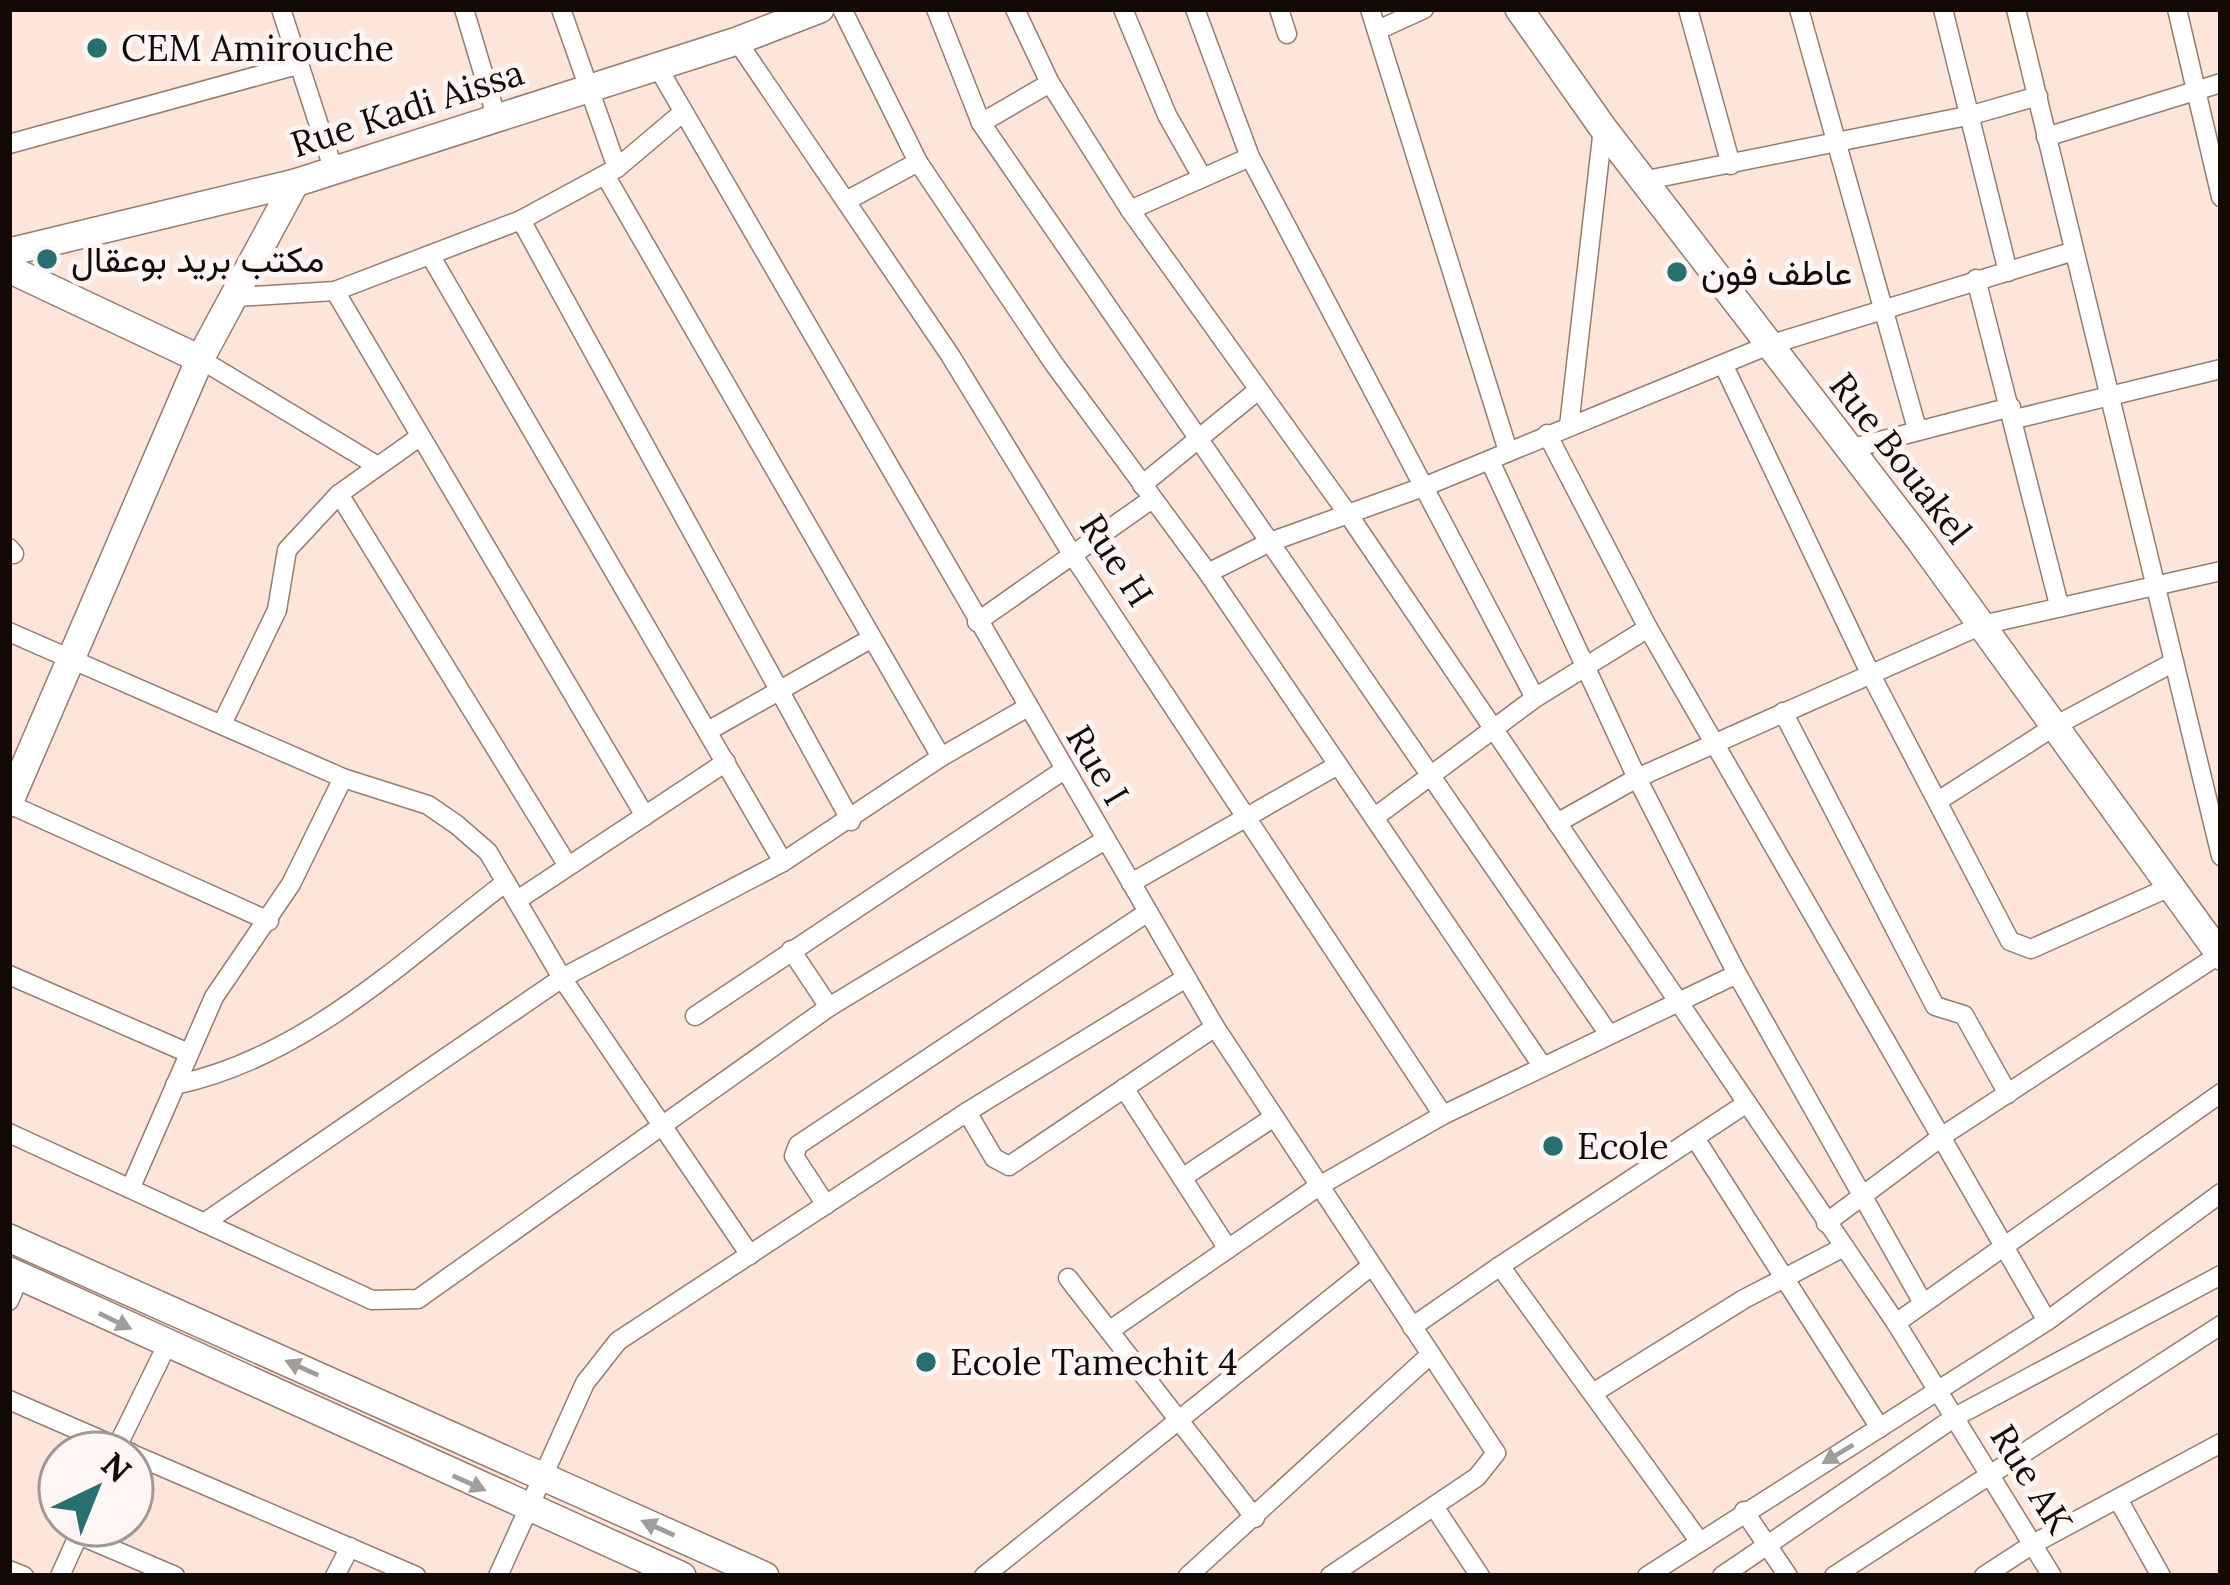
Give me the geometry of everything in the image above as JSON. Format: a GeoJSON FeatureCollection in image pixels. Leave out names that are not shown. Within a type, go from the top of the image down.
{"type":"FeatureCollection","features":[{"type":"Feature","properties":{"kind":"main road","name":"Rue Kadi Aissa"},"geometry":{"type":"LineString","coordinates":[[9,252],[295,183],[736,41],[820,9]]}},
{"type":"Feature","properties":{"kind":"main road","name":"Rue Bouakel"},"geometry":{"type":"LineString","coordinates":[[1519,9],[1603,128],[1982,625],[2221,955]]}},
{"type":"Feature","properties":{"kind":"main road"},"geometry":{"type":"LineString","coordinates":[[9,803],[200,359],[295,183]]}},
{"type":"Feature","properties":{"kind":"main road"},"geometry":{"type":"LineString","coordinates":[[9,269],[200,359]]}},
{"type":"Feature","properties":{"kind":"main road"},"geometry":{"type":"LineString","coordinates":[[9,1238],[765,1576]]}},
{"type":"Feature","properties":{"kind":"main road"},"geometry":{"type":"LineString","coordinates":[[12,1282],[682,1576]]}},
{"type":"Feature","properties":{"kind":"street"},"geometry":{"type":"LineString","coordinates":[[280,9],[333,168]]}},
{"type":"Feature","properties":{"kind":"street"},"geometry":{"type":"LineString","coordinates":[[464,9],[496,116]]}},
{"type":"Feature","properties":{"kind":"street"},"geometry":{"type":"LineString","coordinates":[[561,9],[590,86],[611,172],[941,757]]}},
{"type":"Feature","properties":{"kind":"street"},"geometry":{"type":"LineString","coordinates":[[842,9],[918,162],[1208,573],[1544,1066]]}},
{"type":"Feature","properties":{"kind":"street"},"geometry":{"type":"LineString","coordinates":[[936,9],[981,123],[1608,1033]]}},
{"type":"Feature","properties":{"kind":"street","name":"Rue AK"},"geometry":{"type":"LineString","coordinates":[[1016,9],[1050,83],[1130,210],[1348,514],[1490,730],[1896,1322],[2052,1576]]}},
{"type":"Feature","properties":{"kind":"street"},"geometry":{"type":"LineString","coordinates":[[1123,9],[1167,115],[1202,177]]}},
{"type":"Feature","properties":{"kind":"street"},"geometry":{"type":"LineString","coordinates":[[1195,9],[1250,157],[1535,698]]}},
{"type":"Feature","properties":{"kind":"street"},"geometry":{"type":"LineString","coordinates":[[1279,9],[1287,34]]}},
{"type":"Feature","properties":{"kind":"street"},"geometry":{"type":"LineString","coordinates":[[1370,9],[1508,451]]}},
{"type":"Feature","properties":{"kind":"street"},"geometry":{"type":"LineString","coordinates":[[1380,29],[1424,9]]}},
{"type":"Feature","properties":{"kind":"street"},"geometry":{"type":"LineString","coordinates":[[1688,9],[1731,165]]}},
{"type":"Feature","properties":{"kind":"street"},"geometry":{"type":"LineString","coordinates":[[1799,9],[1918,429]]}},
{"type":"Feature","properties":{"kind":"street"},"geometry":{"type":"LineString","coordinates":[[1943,9],[2008,272]]}},
{"type":"Feature","properties":{"kind":"street"},"geometry":{"type":"LineString","coordinates":[[2016,9],[2221,856]]}},
{"type":"Feature","properties":{"kind":"street"},"geometry":{"type":"LineString","coordinates":[[2177,9],[2221,196]]}},
{"type":"Feature","properties":{"kind":"street","name":"Rue H"},"geometry":{"type":"LineString","coordinates":[[736,41],[950,355],[1072,554],[1249,814],[1442,1114]]}},
{"type":"Feature","properties":{"kind":"street"},"geometry":{"type":"LineString","coordinates":[[9,144],[297,65]]}},
{"type":"Feature","properties":{"kind":"street","name":"Rue I"},"geometry":{"type":"LineString","coordinates":[[657,66],[681,114],[879,440],[1026,708],[1215,1027],[1496,1454],[1477,1477],[1435,1508]]}},
{"type":"Feature","properties":{"kind":"street"},"geometry":{"type":"LineString","coordinates":[[981,123],[1050,83]]}},
{"type":"Feature","properties":{"kind":"street"},"geometry":{"type":"LineString","coordinates":[[2046,136],[2221,83]]}},
{"type":"Feature","properties":{"kind":"street"},"geometry":{"type":"LineString","coordinates":[[1647,180],[1972,115],[2038,96]]}},
{"type":"Feature","properties":{"kind":"street"},"geometry":{"type":"LineString","coordinates":[[236,297],[335,291],[520,220],[611,172],[681,114]]}},
{"type":"Feature","properties":{"kind":"street"},"geometry":{"type":"LineString","coordinates":[[1569,426],[1603,128]]}},
{"type":"Feature","properties":{"kind":"street"},"geometry":{"type":"LineString","coordinates":[[1130,210],[1250,157]]}},
{"type":"Feature","properties":{"kind":"street"},"geometry":{"type":"LineString","coordinates":[[845,201],[918,162]]}},
{"type":"Feature","properties":{"kind":"street"},"geometry":{"type":"LineString","coordinates":[[520,220],[851,821]]}},
{"type":"Feature","properties":{"kind":"street"},"geometry":{"type":"LineString","coordinates":[[1208,573],[1270,542],[1426,487],[1769,345],[2074,251]]}},
{"type":"Feature","properties":{"kind":"street"},"geometry":{"type":"LineString","coordinates":[[430,255],[783,862]]}},
{"type":"Feature","properties":{"kind":"street"},"geometry":{"type":"LineString","coordinates":[[1976,279],[2059,605]]}},
{"type":"Feature","properties":{"kind":"street"},"geometry":{"type":"LineString","coordinates":[[335,291],[645,816]]}},
{"type":"Feature","properties":{"kind":"street"},"geometry":{"type":"LineString","coordinates":[[200,359],[376,465]]}},
{"type":"Feature","properties":{"kind":"street"},"geometry":{"type":"LineString","coordinates":[[1724,366],[1870,673],[2010,940],[2023,950],[2170,887]]}},
{"type":"Feature","properties":{"kind":"street"},"geometry":{"type":"LineString","coordinates":[[1849,449],[1918,429],[2221,369]]}},
{"type":"Feature","properties":{"kind":"street"},"geometry":{"type":"LineString","coordinates":[[977,622],[1072,554],[1257,391]]}},
{"type":"Feature","properties":{"kind":"street"},"geometry":{"type":"LineString","coordinates":[[1547,434],[1648,628],[2047,1321]]}},
{"type":"Feature","properties":{"kind":"street"},"geometry":{"type":"LineString","coordinates":[[223,722],[277,610],[282,559],[339,494],[418,438]]}},
{"type":"Feature","properties":{"kind":"street"},"geometry":{"type":"LineString","coordinates":[[1490,461],[1637,778],[1737,974],[1923,1303]]}},
{"type":"Feature","properties":{"kind":"street"},"geometry":{"type":"LineString","coordinates":[[339,494],[568,866]]}},
{"type":"Feature","properties":{"kind":"street"},"geometry":{"type":"LineString","coordinates":[[1557,823],[1637,778],[1982,625],[2221,571]]}},
{"type":"Feature","properties":{"kind":"street"},"geometry":{"type":"LineString","coordinates":[[1375,817],[1535,698],[1648,628]]}},
{"type":"Feature","properties":{"kind":"street"},"geometry":{"type":"LineString","coordinates":[[9,632],[343,778],[428,805],[488,853],[519,898],[562,978],[750,1255]]}},
{"type":"Feature","properties":{"kind":"street"},"geometry":{"type":"LineString","coordinates":[[708,731],[872,638]]}},
{"type":"Feature","properties":{"kind":"street"},"geometry":{"type":"LineString","coordinates":[[1938,801],[2056,725],[2174,662]]}},
{"type":"Feature","properties":{"kind":"street"},"geometry":{"type":"LineString","coordinates":[[204,1223],[562,978],[783,862],[941,757],[1026,708]]}},
{"type":"Feature","properties":{"kind":"street"},"geometry":{"type":"LineString","coordinates":[[1784,712],[1935,1006],[1964,1015],[2008,1094]]}},
{"type":"Feature","properties":{"kind":"street"},"geometry":{"type":"LineString","coordinates":[[519,898],[726,762]]}},
{"type":"Feature","properties":{"kind":"street"},"geometry":{"type":"LineString","coordinates":[[1131,883],[1338,765]]}},
{"type":"Feature","properties":{"kind":"street"},"geometry":{"type":"LineString","coordinates":[[695,1016],[1064,770]]}},
{"type":"Feature","properties":{"kind":"street"},"geometry":{"type":"LineString","coordinates":[[131,1187],[186,1052],[214,997],[269,921],[343,778]]}},
{"type":"Feature","properties":{"kind":"street"},"geometry":{"type":"LineString","coordinates":[[9,803],[269,921]]}},
{"type":"Feature","properties":{"kind":"street"},"geometry":{"type":"LineString","coordinates":[[9,1133],[372,1300],[404,1303],[418,1299],[830,1007],[1105,840]]}},
{"type":"Feature","properties":{"kind":"street"},"geometry":{"type":"LineString","coordinates":[[175,1084],[226,1074],[275,1051],[506,882]]}},
{"type":"Feature","properties":{"kind":"street"},"geometry":{"type":"LineString","coordinates":[[826,1205],[794,1156],[798,1145],[1148,912]]}},
{"type":"Feature","properties":{"kind":"street"},"geometry":{"type":"LineString","coordinates":[[791,950],[830,1007]]}},
{"type":"Feature","properties":{"kind":"street"},"geometry":{"type":"LineString","coordinates":[[1826,1223],[1944,1135],[2221,955]]}},
{"type":"Feature","properties":{"kind":"street"},"geometry":{"type":"LineString","coordinates":[[1109,1331],[1319,1186],[1442,1114],[1737,974]]}},
{"type":"Feature","properties":{"kind":"street"},"geometry":{"type":"LineString","coordinates":[[9,975],[186,1052]]}},
{"type":"Feature","properties":{"kind":"street"},"geometry":{"type":"LineString","coordinates":[[498,1576],[547,1479],[585,1383],[604,1355],[967,1112],[1186,978]]}},
{"type":"Feature","properties":{"kind":"street"},"geometry":{"type":"LineString","coordinates":[[967,1112],[994,1158],[1010,1166],[1215,1027]]}},
{"type":"Feature","properties":{"kind":"street"},"geometry":{"type":"LineString","coordinates":[[1124,1088],[1228,1249]]}},
{"type":"Feature","properties":{"kind":"street"},"geometry":{"type":"LineString","coordinates":[[1896,1322],[2221,1093]]}},
{"type":"Feature","properties":{"kind":"street"},"geometry":{"type":"LineString","coordinates":[[1412,1327],[1747,1103]]}},
{"type":"Feature","properties":{"kind":"street"},"geometry":{"type":"LineString","coordinates":[[1182,1178],[1274,1117]]}},
{"type":"Feature","properties":{"kind":"street"},"geometry":{"type":"LineString","coordinates":[[1695,1138],[1787,1275],[1880,1428]]}},
{"type":"Feature","properties":{"kind":"street"},"geometry":{"type":"LineString","coordinates":[[1647,1576],[2047,1321],[2221,1192]]}},
{"type":"Feature","properties":{"kind":"street"},"geometry":{"type":"LineString","coordinates":[[1593,1394],[1787,1275],[1844,1247]]}},
{"type":"Feature","properties":{"kind":"street"},"geometry":{"type":"LineString","coordinates":[[1500,1266],[1700,1542]]}},
{"type":"Feature","properties":{"kind":"street"},"geometry":{"type":"LineString","coordinates":[[984,1576],[1370,1267]]}},
{"type":"Feature","properties":{"kind":"street"},"geometry":{"type":"LineString","coordinates":[[1722,1576],[1955,1418],[2066,1355],[2171,1306],[2221,1274]]}},
{"type":"Feature","properties":{"kind":"street"},"geometry":{"type":"LineString","coordinates":[[1068,1278],[1255,1518]]}},
{"type":"Feature","properties":{"kind":"street"},"geometry":{"type":"LineString","coordinates":[[1834,1576],[2221,1325]]}},
{"type":"Feature","properties":{"kind":"street"},"geometry":{"type":"LineString","coordinates":[[132,1429],[166,1346]]}},
{"type":"Feature","properties":{"kind":"street"},"geometry":{"type":"LineString","coordinates":[[1188,1576],[1432,1354]]}},
{"type":"Feature","properties":{"kind":"street"},"geometry":{"type":"LineString","coordinates":[[9,1400],[74,1429]]}},
{"type":"Feature","properties":{"kind":"street"},"geometry":{"type":"LineString","coordinates":[[1984,1576],[2032,1544],[2220,1446]]}},
{"type":"Feature","properties":{"kind":"street"},"geometry":{"type":"LineString","coordinates":[[156,1465],[416,1576]]}},
{"type":"Feature","properties":{"kind":"street"},"geometry":{"type":"LineString","coordinates":[[2119,1502],[2161,1576]]}},
{"type":"Feature","properties":{"kind":"street"},"geometry":{"type":"LineString","coordinates":[[1330,1576],[1435,1508],[1476,1569],[1452,1576]]}},
{"type":"Feature","properties":{"kind":"street"},"geometry":{"type":"LineString","coordinates":[[1744,1511],[1788,1576]]}},
{"type":"Feature","properties":{"kind":"street"},"geometry":{"type":"LineString","coordinates":[[335,1576],[350,1547]]}},
{"type":"Feature","properties":{"kind":"street"},"geometry":{"type":"LineString","coordinates":[[120,1549],[175,1576]]}},
{"type":"Feature","properties":{"kind":"street"},"geometry":{"type":"LineString","coordinates":[[9,1570],[24,1576]]}},
{"type":"Feature","properties":{"kind":"place","name":"CEM Amirouche"},"geometry":{"type":"Point","coordinates":[97,48]}},
{"type":"Feature","properties":{"kind":"place","name":"مكتب بريد بوعقال"},"geometry":{"type":"Point","coordinates":[47,259]}},
{"type":"Feature","properties":{"kind":"place","name":"عاطف فون"},"geometry":{"type":"Point","coordinates":[1677,272]}},
{"type":"Feature","properties":{"kind":"place","name":"Ecole"},"geometry":{"type":"Point","coordinates":[1553,1146]}},
{"type":"Feature","properties":{"kind":"place","name":"Ecole Tamechit 4"},"geometry":{"type":"Point","coordinates":[926,1362]}}]}
